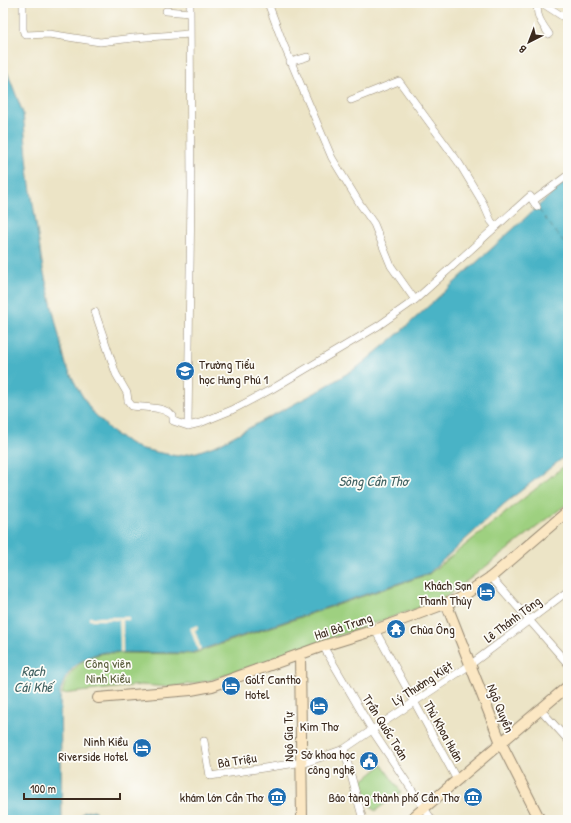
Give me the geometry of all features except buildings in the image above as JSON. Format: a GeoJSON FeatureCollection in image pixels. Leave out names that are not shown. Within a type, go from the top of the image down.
{"type":"FeatureCollection","features":[{"type":"Feature","properties":{"kind":"street"},"geometry":{"type":"LineString","coordinates":[[23,3],[23,30],[26,35],[49,34],[83,41],[100,42],[190,34]]}},
{"type":"Feature","properties":{"kind":"street"},"geometry":{"type":"LineString","coordinates":[[188,426],[192,192],[190,3]]}},
{"type":"Feature","properties":{"kind":"street"},"geometry":{"type":"LineString","coordinates":[[268,3],[290,62],[332,158],[374,224],[391,266],[415,300]]}},
{"type":"Feature","properties":{"kind":"street"},"geometry":{"type":"LineString","coordinates":[[538,3],[538,16],[549,34]]}},
{"type":"Feature","properties":{"kind":"street"},"geometry":{"type":"LineString","coordinates":[[542,3],[568,20]]}},
{"type":"Feature","properties":{"kind":"street"},"geometry":{"type":"LineString","coordinates":[[166,11],[190,13]]}},
{"type":"Feature","properties":{"kind":"street"},"geometry":{"type":"LineString","coordinates":[[290,62],[306,57]]}},
{"type":"Feature","properties":{"kind":"street"},"geometry":{"type":"LineString","coordinates":[[351,100],[399,80],[459,163],[483,203],[491,221],[496,227]]}},
{"type":"Feature","properties":{"kind":"street"},"geometry":{"type":"LineString","coordinates":[[95,312],[116,374],[127,393],[129,403],[132,406],[161,409],[173,416],[173,421],[188,426],[200,424],[232,410],[272,389],[378,326],[415,300],[530,196],[535,204],[568,175]]}},
{"type":"Feature","properties":{"kind":"street","name":"Hai Bà Trưng"},"geometry":{"type":"LineString","coordinates":[[98,698],[190,690],[212,686],[323,646],[375,630],[458,599],[491,577],[568,511]]}},
{"type":"Feature","properties":{"kind":"street"},"geometry":{"type":"LineString","coordinates":[[491,577],[568,664]]}},
{"type":"Feature","properties":{"kind":"street","name":"Lê Thánh Tông"},"geometry":{"type":"LineString","coordinates":[[470,665],[568,591]]}},
{"type":"Feature","properties":{"kind":"street","name":"Ngô Quyền"},"geometry":{"type":"LineString","coordinates":[[446,603],[501,743],[540,820]]}},
{"type":"Feature","properties":{"kind":"street","name":"Thủ Khoa Huân"},"geometry":{"type":"LineString","coordinates":[[375,630],[457,780]]}},
{"type":"Feature","properties":{"kind":"street","name":"Trần Quốc Toản"},"geometry":{"type":"LineString","coordinates":[[323,646],[372,730],[432,820]]}},
{"type":"Feature","properties":{"kind":"street","name":"Ngô Gia Tự"},"geometry":{"type":"LineString","coordinates":[[300,654],[302,820]]}},
{"type":"Feature","properties":{"kind":"street","name":"Lý Thường Kiệt"},"geometry":{"type":"LineString","coordinates":[[302,764],[344,750],[470,665]]}},
{"type":"Feature","properties":{"kind":"street"},"geometry":{"type":"LineString","coordinates":[[410,820],[568,686]]}},
{"type":"Feature","properties":{"kind":"street"},"geometry":{"type":"LineString","coordinates":[[540,710],[568,740]]}},
{"type":"Feature","properties":{"kind":"street","name":"Bà Triệu"},"geometry":{"type":"LineString","coordinates":[[204,741],[210,776],[297,763],[302,764]]}},
{"type":"Feature","properties":{"kind":"street"},"geometry":{"type":"LineString","coordinates":[[344,750],[363,820]]}},
{"type":"Feature","properties":{"kind":"green space","name":"Công viên Ninh Kiều"},"geometry":{"type":"Polygon","coordinates":[[[568,463],[568,503],[441,600],[208,681],[170,687],[141,685],[62,694],[67,678],[77,666],[97,655],[105,653],[192,654],[429,574],[568,463]]]}},
{"type":"Feature","properties":{"kind":"green space"},"geometry":{"type":"Polygon","coordinates":[[[382,765],[401,792],[375,811],[355,787],[382,765]]]}},
{"type":"Feature","properties":{"kind":"water","name":"Sông Cần Thơ"},"geometry":{"type":"Polygon","coordinates":[[[3,61],[23,113],[29,178],[43,269],[66,365],[91,410],[113,433],[138,448],[156,452],[177,456],[197,452],[217,445],[313,394],[358,367],[399,333],[568,179],[568,454],[504,504],[429,573],[191,653],[105,652],[89,657],[76,665],[66,677],[60,693],[62,820],[3,820],[3,61]]]}},
{"type":"Feature","properties":{"kind":"water"},"geometry":{"type":"Polygon","coordinates":[[[94,810],[101,820],[76,820],[84,812],[94,810]]]}},
{"type":"Feature","properties":{"kind":"pier"},"geometry":{"type":"Polygon","coordinates":[[[89,617],[129,617],[129,620],[123,620],[123,652],[120,652],[119,620],[89,620],[89,617]]]}},
{"type":"Feature","properties":{"kind":"pier"},"geometry":{"type":"Polygon","coordinates":[[[197,625],[198,629],[195,630],[201,649],[198,651],[190,628],[197,625]]]}},
{"type":"Feature","properties":{"kind":"ferry route"},"geometry":{"type":"LineString","coordinates":[[539,210],[568,248]]}},
{"type":"Feature","properties":{"kind":"place","name":"Trường Tiểu học Hưng Phú 1"},"geometry":{"type":"Point","coordinates":[185,371]}},
{"type":"Feature","properties":{"kind":"place","name":"Khách Sạn Thanh Thủy"},"geometry":{"type":"Point","coordinates":[486,592]}},
{"type":"Feature","properties":{"kind":"place","name":"Chùa Ông"},"geometry":{"type":"Point","coordinates":[396,629]}},
{"type":"Feature","properties":{"kind":"place","name":"Golf Cantho Hotel"},"geometry":{"type":"Point","coordinates":[231,686]}},
{"type":"Feature","properties":{"kind":"place","name":"Kim Thơ"},"geometry":{"type":"Point","coordinates":[319,706]}},
{"type":"Feature","properties":{"kind":"place","name":"Ninh Kiều Riverside Hotel"},"geometry":{"type":"Point","coordinates":[142,748]}},
{"type":"Feature","properties":{"kind":"place","name":"Sở khoa học công nghệ"},"geometry":{"type":"Point","coordinates":[369,761]}},
{"type":"Feature","properties":{"kind":"place","name":"khám lớn Cần Thơ"},"geometry":{"type":"Point","coordinates":[277,797]}},
{"type":"Feature","properties":{"kind":"place","name":"Bảo tàng thành phố Cần Thơ"},"geometry":{"type":"Point","coordinates":[473,797]}},
{"type":"Feature","properties":{"kind":"water label","name":"Rạch Cái Khế"},"geometry":{"type":"Point","coordinates":[33,680]}}]}
